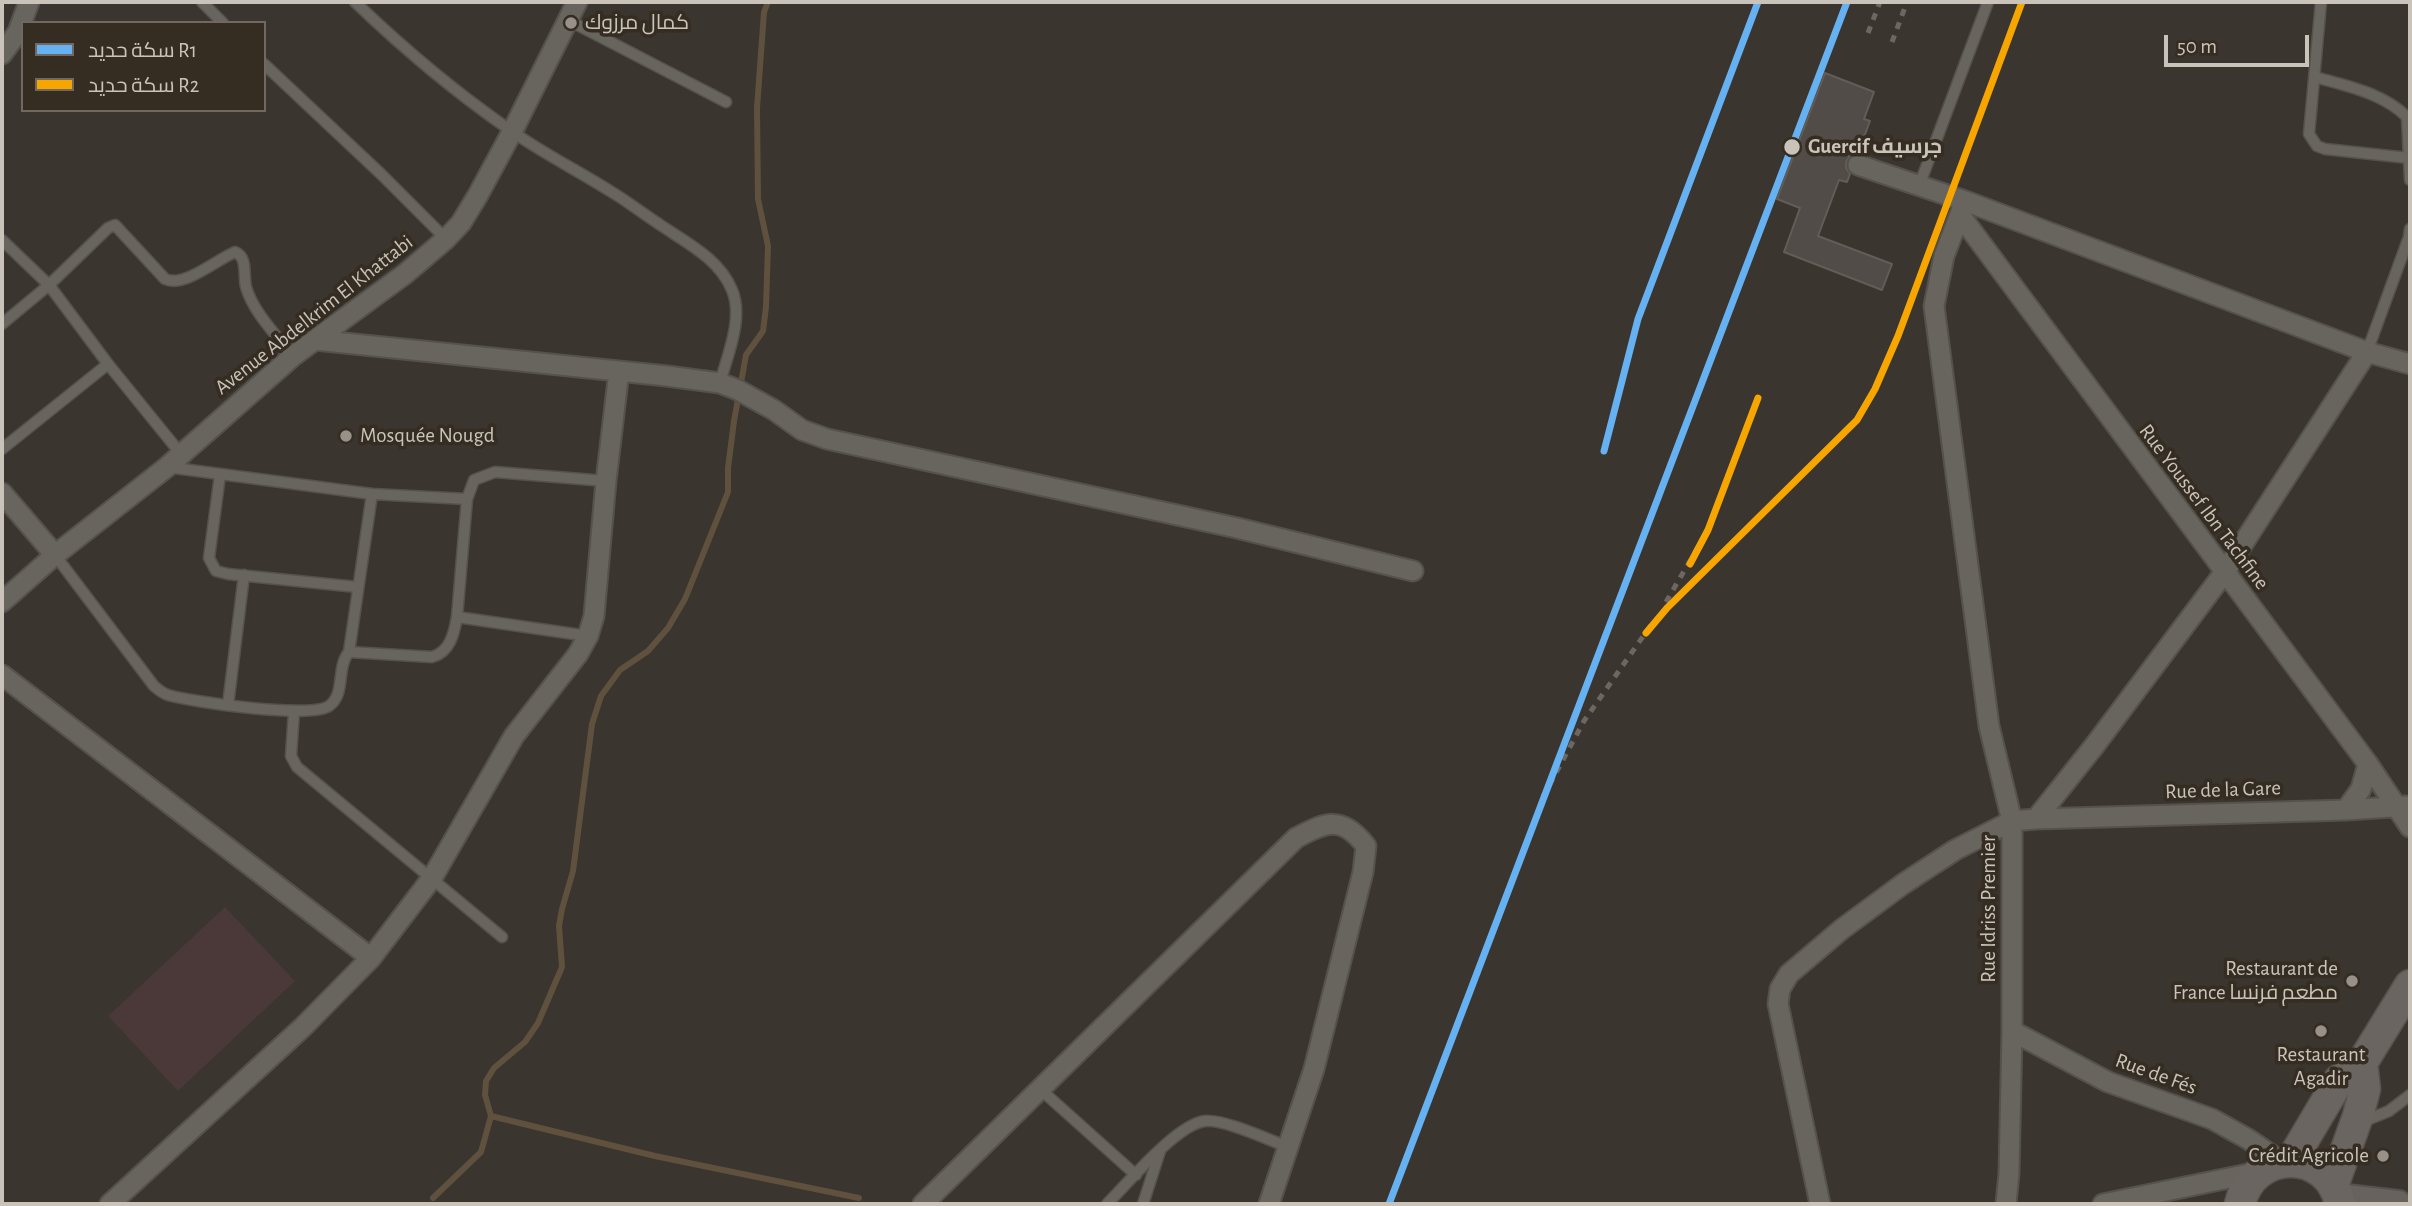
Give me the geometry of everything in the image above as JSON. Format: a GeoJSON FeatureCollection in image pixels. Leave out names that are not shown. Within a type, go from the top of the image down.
{"type":"FeatureCollection","features":[{"type":"Feature","properties":{"kind":"main road"},"geometry":{"type":"LineString","coordinates":[[2241,1204],[2243,1194],[2277,1165],[2339,1080],[2362,1063],[2410,985]]}},
{"type":"Feature","properties":{"kind":"main road"},"geometry":{"type":"LineString","coordinates":[[2337,1196],[2365,1089],[2362,1063]]}},
{"type":"Feature","properties":{"kind":"main road"},"geometry":{"type":"LineString","coordinates":[[2277,1165],[2308,1165],[2323,1173],[2337,1196]]}},
{"type":"Feature","properties":{"kind":"main road"},"geometry":{"type":"LineString","coordinates":[[2337,1196],[2400,1204]]}},
{"type":"Feature","properties":{"kind":"street"},"geometry":{"type":"LineString","coordinates":[[22,21],[29,2]]}},
{"type":"Feature","properties":{"kind":"street","name":"Avenue Abdelkrim El Khattabi"},"geometry":{"type":"LineString","coordinates":[[2,602],[55,555],[174,460],[293,356],[405,274],[446,239],[467,213],[512,132],[574,7]]}},
{"type":"Feature","properties":{"kind":"street"},"geometry":{"type":"LineString","coordinates":[[2,54],[21,24]]}},
{"type":"Feature","properties":{"kind":"street"},"geometry":{"type":"LineString","coordinates":[[1858,165],[1919,186],[1963,208],[2410,365]]}},
{"type":"Feature","properties":{"kind":"street"},"geometry":{"type":"LineString","coordinates":[[1819,1204],[1778,1004],[1780,989],[1788,974],[1842,929],[1903,884],[1955,850],[2012,821],[1989,726],[1934,306],[1944,256],[1963,208]]}},
{"type":"Feature","properties":{"kind":"street","name":"Rue Youssef Ibn Tachfine"},"geometry":{"type":"LineString","coordinates":[[1963,208],[2224,573],[2368,764],[2403,806],[2410,827]]}},
{"type":"Feature","properties":{"kind":"street"},"geometry":{"type":"LineString","coordinates":[[314,340],[720,383],[774,410],[802,430],[827,439],[1237,528],[1413,571]]}},
{"type":"Feature","properties":{"kind":"street"},"geometry":{"type":"LineString","coordinates":[[2036,819],[2224,573],[2367,352]]}},
{"type":"Feature","properties":{"kind":"street"},"geometry":{"type":"LineString","coordinates":[[110,1204],[303,1027],[371,958],[432,878],[514,736],[589,636],[594,617],[619,371]]}},
{"type":"Feature","properties":{"kind":"street"},"geometry":{"type":"LineString","coordinates":[[2,493],[55,555]]}},
{"type":"Feature","properties":{"kind":"street"},"geometry":{"type":"LineString","coordinates":[[2,675],[371,958]]}},
{"type":"Feature","properties":{"kind":"street"},"geometry":{"type":"LineString","coordinates":[[2346,810],[2361,789],[2368,764]]}},
{"type":"Feature","properties":{"kind":"street","name":"Rue de la Gare"},"geometry":{"type":"LineString","coordinates":[[2036,819],[2403,806]]}},
{"type":"Feature","properties":{"kind":"street","name":"Rue Idriss Premier"},"geometry":{"type":"LineString","coordinates":[[2006,1204],[2012,1031],[2012,821],[2036,819]]}},
{"type":"Feature","properties":{"kind":"street"},"geometry":{"type":"LineString","coordinates":[[923,1204],[1296,838],[1322,825],[1341,825],[1356,833],[1366,846],[1363,872],[1314,1069],[1269,1204]]}},
{"type":"Feature","properties":{"kind":"street","name":"Rue de Fés"},"geometry":{"type":"LineString","coordinates":[[2012,1031],[2108,1082],[2212,1119],[2248,1139],[2277,1165]]}},
{"type":"Feature","properties":{"kind":"street"},"geometry":{"type":"LineString","coordinates":[[2103,1204],[2277,1165]]}},
{"type":"Feature","properties":{"kind":"street"},"geometry":{"type":"LineString","coordinates":[[2144,1195],[2174,1204]]}},
{"type":"Feature","properties":{"kind":"street"},"geometry":{"type":"LineString","coordinates":[[2400,1204],[2410,1203]]}},
{"type":"Feature","properties":{"kind":"lane"},"geometry":{"type":"LineString","coordinates":[[202,2],[221,21]]}},
{"type":"Feature","properties":{"kind":"lane"},"geometry":{"type":"LineString","coordinates":[[355,2],[438,78],[512,132],[613,192],[717,265],[732,290],[736,306],[720,383]]}},
{"type":"Feature","properties":{"kind":"lane"},"geometry":{"type":"LineString","coordinates":[[1919,186],[1988,2]]}},
{"type":"Feature","properties":{"kind":"lane"},"geometry":{"type":"LineString","coordinates":[[2321,2],[2309,134],[2317,146],[2325,149],[2409,158]]}},
{"type":"Feature","properties":{"kind":"lane"},"geometry":{"type":"LineString","coordinates":[[574,7],[726,102]]}},
{"type":"Feature","properties":{"kind":"lane"},"geometry":{"type":"LineString","coordinates":[[266,66],[446,239]]}},
{"type":"Feature","properties":{"kind":"lane"},"geometry":{"type":"LineString","coordinates":[[2315,77],[2382,98],[2396,106],[2407,117],[2410,180]]}},
{"type":"Feature","properties":{"kind":"lane"},"geometry":{"type":"LineString","coordinates":[[2,324],[49,285],[112,225],[120,228],[165,279],[173,282],[187,279],[222,257],[237,252],[243,259],[246,288],[261,316],[293,356]]}},
{"type":"Feature","properties":{"kind":"lane"},"geometry":{"type":"LineString","coordinates":[[2367,352],[2410,229]]}},
{"type":"Feature","properties":{"kind":"lane"},"geometry":{"type":"LineString","coordinates":[[2,240],[49,285],[174,460],[220,475],[372,494],[467,499]]}},
{"type":"Feature","properties":{"kind":"lane"},"geometry":{"type":"LineString","coordinates":[[2,449],[107,364]]}},
{"type":"Feature","properties":{"kind":"lane"},"geometry":{"type":"LineString","coordinates":[[349,652],[432,657],[441,654],[448,646],[457,617],[467,499],[474,480],[495,472],[606,481]]}},
{"type":"Feature","properties":{"kind":"lane"},"geometry":{"type":"LineString","coordinates":[[220,475],[209,558],[216,571],[357,587]]}},
{"type":"Feature","properties":{"kind":"lane"},"geometry":{"type":"LineString","coordinates":[[55,555],[154,686],[170,695],[228,705],[294,711],[325,709],[331,705],[339,690],[342,665],[349,652],[372,494]]}},
{"type":"Feature","properties":{"kind":"lane"},"geometry":{"type":"LineString","coordinates":[[228,705],[244,575]]}},
{"type":"Feature","properties":{"kind":"lane"},"geometry":{"type":"LineString","coordinates":[[457,617],[589,636]]}},
{"type":"Feature","properties":{"kind":"lane"},"geometry":{"type":"LineString","coordinates":[[294,711],[290,756],[297,768],[502,937]]}},
{"type":"Feature","properties":{"kind":"lane"},"geometry":{"type":"LineString","coordinates":[[1040,1089],[1136,1175]]}},
{"type":"Feature","properties":{"kind":"lane"},"geometry":{"type":"LineString","coordinates":[[2355,1125],[2389,1111],[2410,1095]]}},
{"type":"Feature","properties":{"kind":"lane"},"geometry":{"type":"LineString","coordinates":[[1107,1204],[1161,1148],[1189,1127],[1203,1121],[1217,1122],[1288,1147]]}},
{"type":"Feature","properties":{"kind":"lane"},"geometry":{"type":"LineString","coordinates":[[1143,1204],[1161,1148]]}},
{"type":"Feature","properties":{"kind":"shaded area"},"geometry":{"type":"Polygon","coordinates":[[[225,907],[295,981],[178,1091],[108,1016],[225,907]]]}},
{"type":"Feature","properties":{"kind":"building","name":"Guercif جرسيف"},"geometry":{"type":"Polygon","coordinates":[[[1825,73],[1874,92],[1864,119],[1870,121],[1858,153],[1850,155],[1846,162],[1850,174],[1847,182],[1839,180],[1818,236],[1892,264],[1882,290],[1784,252],[1800,208],[1777,199],[1825,73]]]}},
{"type":"Feature","properties":{"kind":"waterway"},"geometry":{"type":"LineString","coordinates":[[433,1198],[481,1152],[491,1116],[485,1095],[486,1081],[494,1068],[525,1042],[538,1023],[562,967],[559,926],[573,871],[592,724],[601,696],[620,670],[648,651],[668,628],[685,599],[728,492],[734,421],[746,355],[763,331],[766,307],[768,246],[758,199],[757,108],[764,12],[768,2]]}},
{"type":"Feature","properties":{"kind":"waterway"},"geometry":{"type":"LineString","coordinates":[[491,1116],[655,1156],[859,1198]]}},
{"type":"Feature","properties":{"kind":"railway"},"geometry":{"type":"LineString","coordinates":[[1604,451],[1638,319],[1758,2]]}},
{"type":"Feature","properties":{"kind":"railway"},"geometry":{"type":"LineString","coordinates":[[1868,33],[1880,2]]}},
{"type":"Feature","properties":{"kind":"railway"},"geometry":{"type":"LineString","coordinates":[[1892,42],[1907,2]]}},
{"type":"Feature","properties":{"kind":"railway"},"geometry":{"type":"LineString","coordinates":[[1646,633],[1667,608],[1857,420],[1875,389],[1898,336],[2022,2]]}},
{"type":"Feature","properties":{"kind":"railway"},"geometry":{"type":"LineString","coordinates":[[1666,602],[1708,530],[1758,398]]}},
{"type":"Feature","properties":{"kind":"railway"},"geometry":{"type":"LineString","coordinates":[[1543,797],[1584,721],[1651,625]]}},
{"type":"Feature","properties":{"kind":"rail line","name":"R1"},"geometry":{"type":"LineString","coordinates":[[1604,451],[1638,319],[1758,2]]}},
{"type":"Feature","properties":{"kind":"rail line","name":"R1"},"geometry":{"type":"LineString","coordinates":[[1389,1204],[1847,2]]}},
{"type":"Feature","properties":{"kind":"rail line","name":"R2"},"geometry":{"type":"LineString","coordinates":[[1646,633],[1667,608],[1857,420],[1875,389],[1898,336],[2022,2]]}},
{"type":"Feature","properties":{"kind":"rail line","name":"R2"},"geometry":{"type":"LineString","coordinates":[[1690,564],[1708,530],[1758,398]]}},
{"type":"Feature","properties":{"kind":"place","name":"كمال مرزوك"},"geometry":{"type":"Point","coordinates":[571,23]}},
{"type":"Feature","properties":{"kind":"place","name":"Guercif جرسيف"},"geometry":{"type":"Point","coordinates":[1792,147]}},
{"type":"Feature","properties":{"kind":"place","name":"Mosquée Nougd"},"geometry":{"type":"Point","coordinates":[346,436]}},
{"type":"Feature","properties":{"kind":"place","name":"Restaurant de France مطعم فرنسا"},"geometry":{"type":"Point","coordinates":[2352,981]}},
{"type":"Feature","properties":{"kind":"place","name":"Restaurant Agadir"},"geometry":{"type":"Point","coordinates":[2321,1031]}},
{"type":"Feature","properties":{"kind":"place","name":"Crédit Agricole"},"geometry":{"type":"Point","coordinates":[2383,1156]}}]}
